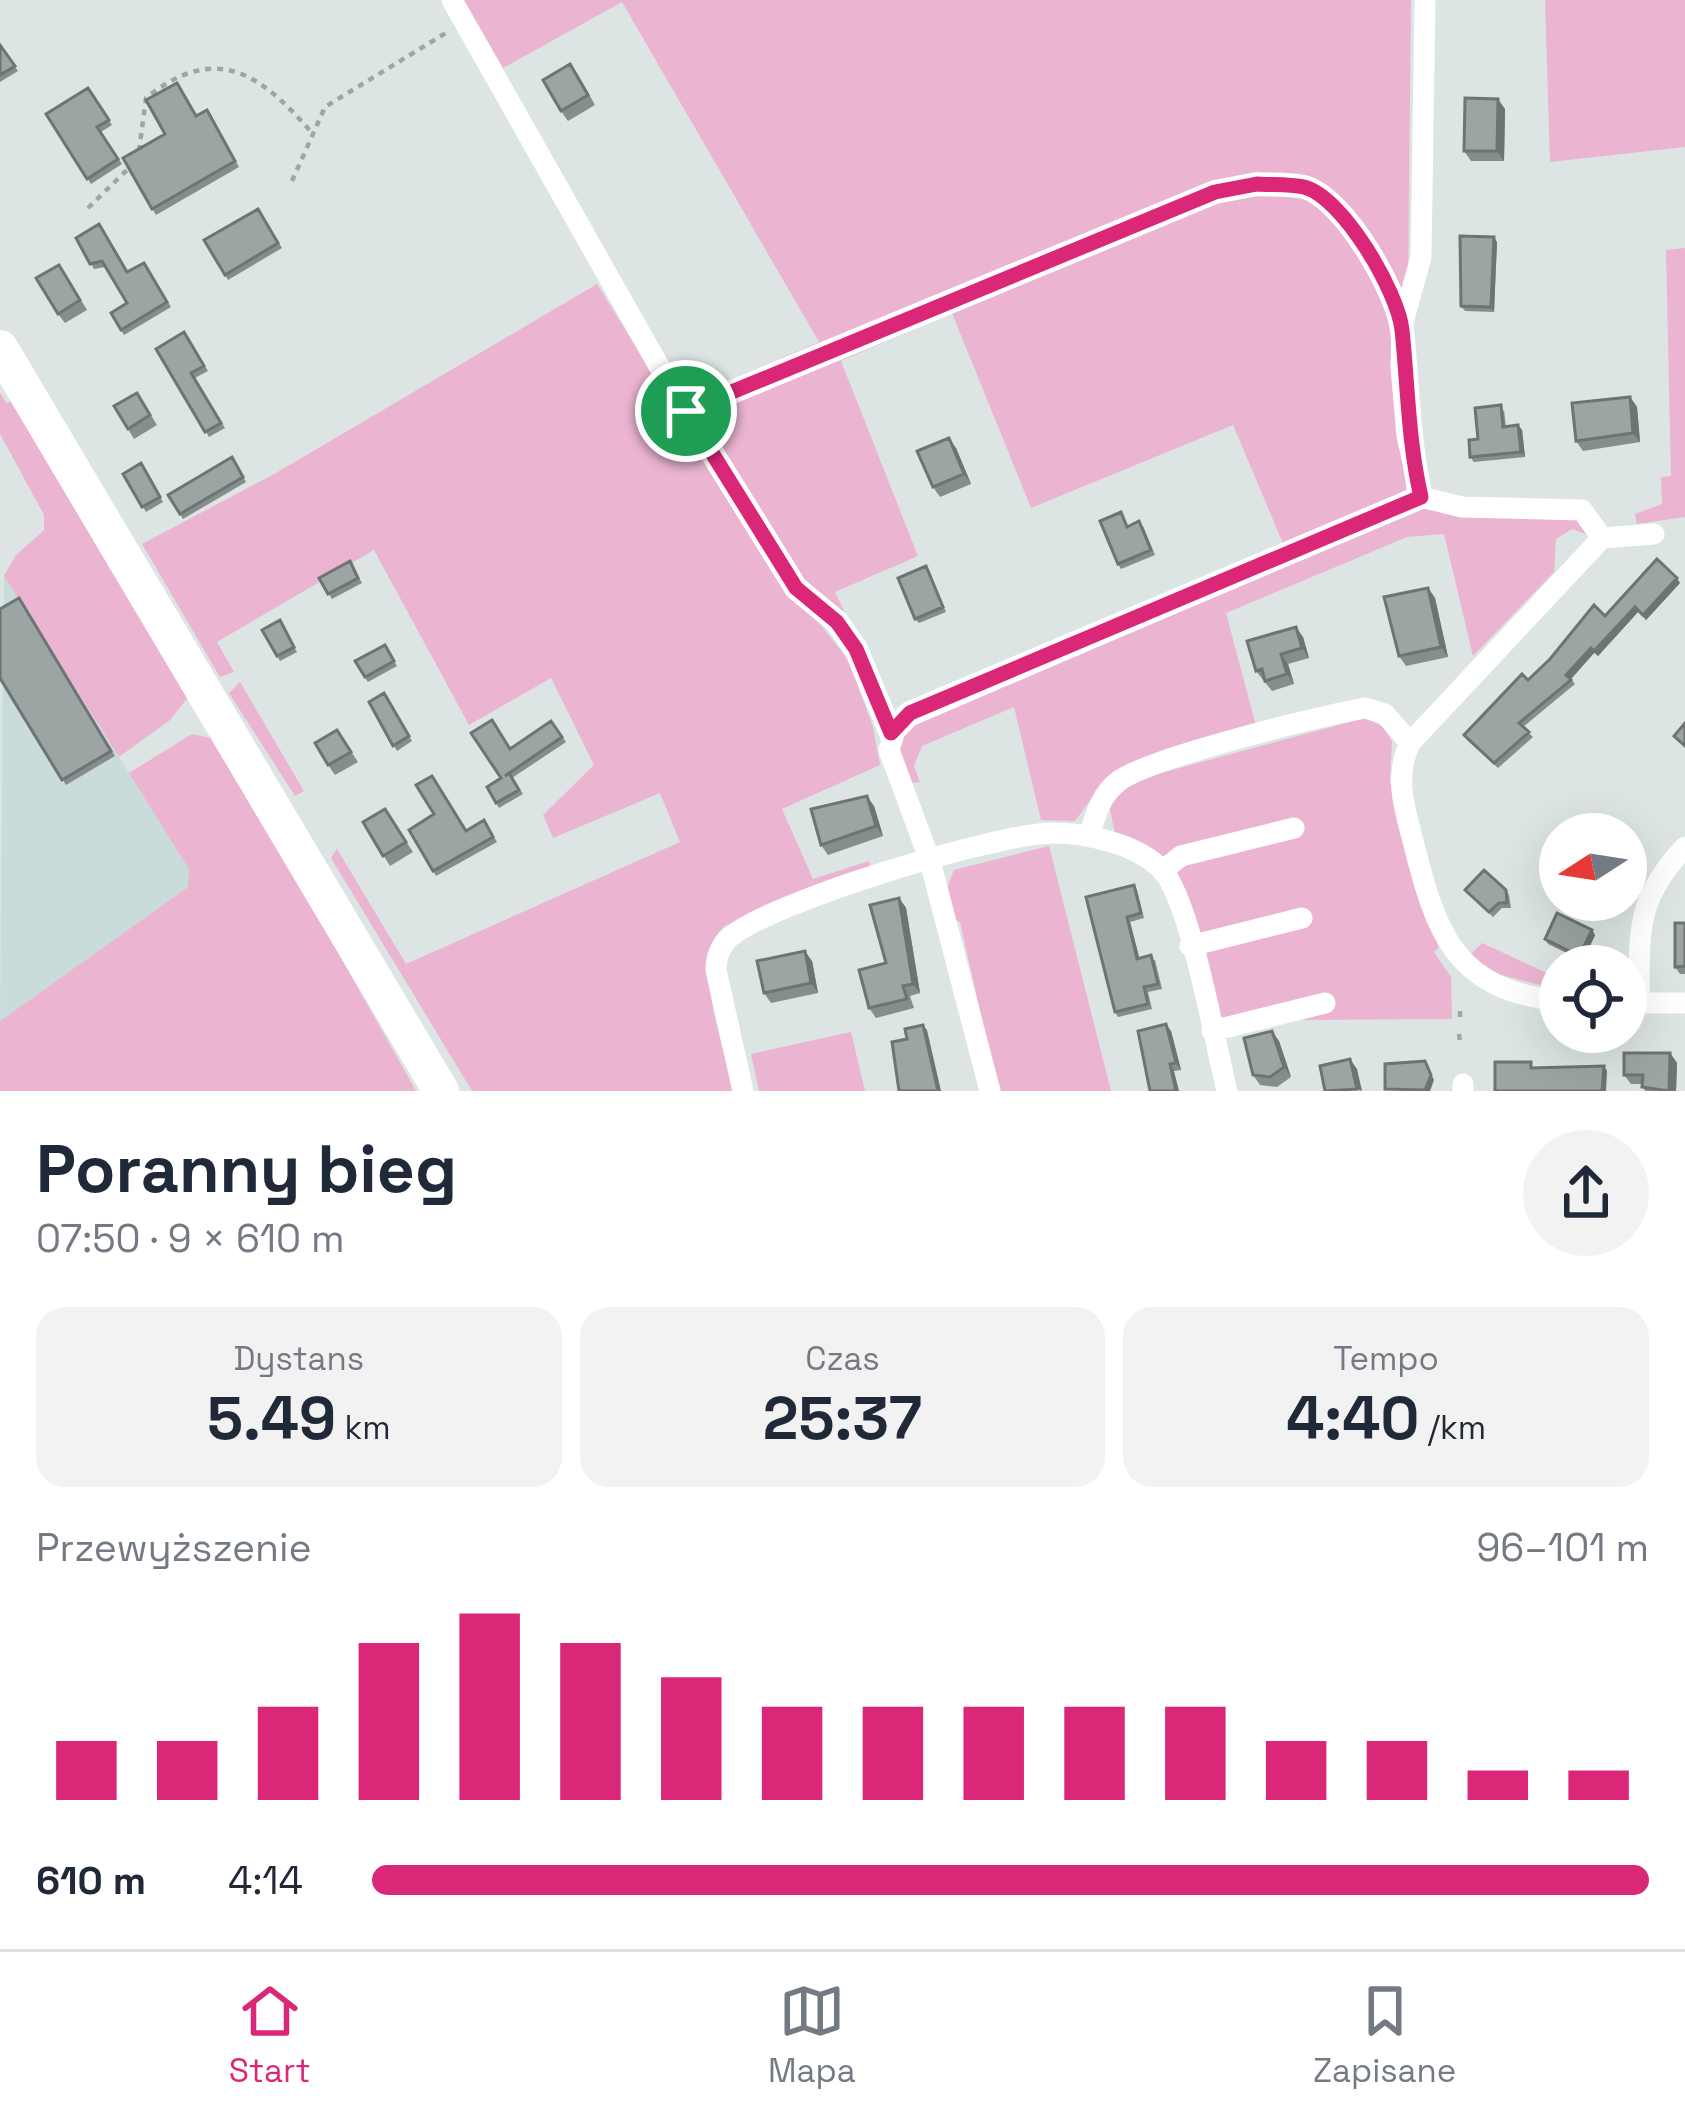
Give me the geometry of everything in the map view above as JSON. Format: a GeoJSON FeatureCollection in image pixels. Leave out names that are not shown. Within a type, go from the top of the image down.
{"type":"FeatureCollection","features":[{"type":"Feature","properties":{"kind":"main road"},"geometry":{"type":"LineString","coordinates":[[0,348],[441,1091]]}},
{"type":"Feature","properties":{"kind":"street"},"geometry":{"type":"LineString","coordinates":[[1421,497],[1407,436],[1402,326],[1421,257],[1424,0]]}},
{"type":"Feature","properties":{"kind":"street"},"geometry":{"type":"LineString","coordinates":[[456,9],[686,411],[796,588],[837,622],[856,649],[891,733],[889,750],[930,861],[990,1091]]}},
{"type":"Feature","properties":{"kind":"street"},"geometry":{"type":"LineString","coordinates":[[891,733],[910,713],[1421,497],[1462,507],[1582,510],[1602,538]]}},
{"type":"Feature","properties":{"kind":"street"},"geometry":{"type":"LineString","coordinates":[[1539,999],[1491,983],[1442,936],[1402,798],[1402,761],[1410,742],[1602,538],[1654,534]]}},
{"type":"Feature","properties":{"kind":"street"},"geometry":{"type":"LineString","coordinates":[[1089,837],[1104,797],[1117,782],[1165,762],[1365,708],[1384,714],[1410,742]]}},
{"type":"Feature","properties":{"kind":"street"},"geometry":{"type":"LineString","coordinates":[[1162,871],[1181,856],[1294,828]]}},
{"type":"Feature","properties":{"kind":"street"},"geometry":{"type":"LineString","coordinates":[[742,1091],[716,970],[722,947],[780,911],[930,861],[1038,834],[1089,837],[1132,850],[1162,871],[1190,946],[1227,1091]]}},
{"type":"Feature","properties":{"kind":"street"},"geometry":{"type":"LineString","coordinates":[[1638,945],[1646,896],[1685,847]]}},
{"type":"Feature","properties":{"kind":"street"},"geometry":{"type":"LineString","coordinates":[[1190,946],[1303,918]]}},
{"type":"Feature","properties":{"kind":"street"},"geometry":{"type":"LineString","coordinates":[[1212,1031],[1325,1003]]}},
{"type":"Feature","properties":{"kind":"street"},"geometry":{"type":"LineString","coordinates":[[1647,1003],[1685,1003]]}},
{"type":"Feature","properties":{"kind":"path"},"geometry":{"type":"LineString","coordinates":[[292,181],[325,107],[375,73],[441,40],[456,9]]}},
{"type":"Feature","properties":{"kind":"path"},"geometry":{"type":"LineString","coordinates":[[88,208],[125,175],[139,154],[146,98],[189,69],[220,66],[244,74],[270,91],[312,134]]}},
{"type":"Feature","properties":{"kind":"path"},"geometry":{"type":"LineString","coordinates":[[686,411],[1215,192],[1257,184],[1306,188],[1326,198],[1363,243],[1402,326]]}},
{"type":"Feature","properties":{"kind":"path"},"geometry":{"type":"LineString","coordinates":[[1460,1011],[1460,1020]]}},
{"type":"Feature","properties":{"kind":"shaded area"},"geometry":{"type":"Polygon","coordinates":[[[463,0],[1411,0],[1406,490],[1285,548],[1233,425],[1031,508],[952,313],[841,361],[918,556],[835,592],[852,628],[803,579],[705,431],[704,419],[720,405],[711,388],[819,342],[622,2],[503,68],[463,0]]]}},
{"type":"Feature","properties":{"kind":"shaded area"},"geometry":{"type":"Polygon","coordinates":[[[1545,0],[1685,0],[1685,147],[1550,162],[1545,0]]]}},
{"type":"Feature","properties":{"kind":"shaded area"},"geometry":{"type":"Polygon","coordinates":[[[1685,248],[1685,517],[1637,524],[1635,514],[1662,504],[1661,477],[1671,476],[1666,250],[1685,248]]]}},
{"type":"Feature","properties":{"kind":"shaded area"},"geometry":{"type":"Polygon","coordinates":[[[597,284],[754,538],[848,660],[873,727],[880,765],[782,809],[813,879],[869,861],[871,867],[725,926],[714,939],[709,980],[712,1004],[734,1091],[472,1091],[331,858],[337,849],[406,964],[680,842],[660,793],[553,838],[543,815],[594,765],[551,678],[469,725],[374,550],[217,642],[234,672],[220,677],[142,544],[276,473],[597,284]]]}},
{"type":"Feature","properties":{"kind":"shaded area"},"geometry":{"type":"Polygon","coordinates":[[[0,392],[6,403],[12,401],[189,696],[170,720],[119,757],[4,576],[16,555],[44,530],[44,515],[0,434],[0,392]]]}},
{"type":"Feature","properties":{"kind":"shaded area"},"geometry":{"type":"Polygon","coordinates":[[[1421,506],[1575,518],[1586,534],[1572,529],[1556,539],[1554,572],[1473,656],[1444,534],[1407,537],[1226,613],[1256,726],[1105,780],[1075,821],[1041,820],[1014,707],[922,746],[914,766],[920,782],[912,783],[898,750],[907,726],[1421,506]]]}},
{"type":"Feature","properties":{"kind":"shaded area"},"geometry":{"type":"Polygon","coordinates":[[[4,576],[190,869],[188,887],[0,1021],[4,576]]]}},
{"type":"Feature","properties":{"kind":"shaded area"},"geometry":{"type":"Polygon","coordinates":[[[240,682],[304,791],[295,796],[229,693],[240,682]]]}},
{"type":"Feature","properties":{"kind":"shaded area"},"geometry":{"type":"Polygon","coordinates":[[[1365,718],[1382,726],[1392,741],[1390,781],[1407,861],[1439,947],[1434,952],[1451,977],[1452,1019],[1294,1020],[1227,1037],[1176,870],[1148,846],[1115,834],[1109,805],[1135,780],[1365,718]]]}},
{"type":"Feature","properties":{"kind":"shaded area"},"geometry":{"type":"Polygon","coordinates":[[[192,734],[211,738],[233,766],[416,1091],[0,1091],[0,1021],[188,887],[189,869],[129,773],[192,734]]]}},
{"type":"Feature","properties":{"kind":"shaded area"},"geometry":{"type":"Polygon","coordinates":[[[1049,846],[1111,1091],[998,1091],[960,922],[953,919],[946,890],[954,870],[1049,846]]]}},
{"type":"Feature","properties":{"kind":"shaded area"},"geometry":{"type":"Polygon","coordinates":[[[1482,943],[1539,969],[1539,985],[1497,974],[1470,955],[1482,943]]]}},
{"type":"Feature","properties":{"kind":"shaded area"},"geometry":{"type":"Polygon","coordinates":[[[851,1032],[865,1091],[759,1091],[751,1054],[851,1032]]]}},
{"type":"Feature","properties":{"kind":"building"},"geometry":{"type":"Polygon","coordinates":[[[0,45],[15,66],[0,75],[0,45]]]}},
{"type":"Feature","properties":{"kind":"building"},"geometry":{"type":"Polygon","coordinates":[[[570,64],[588,95],[561,111],[543,80],[570,64]]]}},
{"type":"Feature","properties":{"kind":"building"},"geometry":{"type":"Polygon","coordinates":[[[177,83],[196,116],[207,110],[235,161],[152,209],[123,158],[165,134],[146,100],[177,83]]]}},
{"type":"Feature","properties":{"kind":"building"},"geometry":{"type":"Polygon","coordinates":[[[88,88],[109,120],[97,127],[118,159],[87,179],[46,114],[88,88]]]}},
{"type":"Feature","properties":{"kind":"building"},"geometry":{"type":"Polygon","coordinates":[[[1465,98],[1498,99],[1497,151],[1464,151],[1465,98]]]}},
{"type":"Feature","properties":{"kind":"building"},"geometry":{"type":"Polygon","coordinates":[[[258,209],[278,243],[225,275],[204,240],[258,209]]]}},
{"type":"Feature","properties":{"kind":"building"},"geometry":{"type":"Polygon","coordinates":[[[99,224],[127,272],[144,263],[167,302],[121,330],[111,313],[127,303],[102,261],[90,264],[76,238],[99,224]]]}},
{"type":"Feature","properties":{"kind":"building"},"geometry":{"type":"Polygon","coordinates":[[[1460,236],[1494,237],[1491,307],[1461,306],[1460,236]]]}},
{"type":"Feature","properties":{"kind":"building"},"geometry":{"type":"Polygon","coordinates":[[[59,265],[80,300],[58,314],[36,278],[59,265]]]}},
{"type":"Feature","properties":{"kind":"building"},"geometry":{"type":"Polygon","coordinates":[[[184,332],[204,366],[191,373],[221,423],[205,432],[156,349],[184,332]]]}},
{"type":"Feature","properties":{"kind":"building"},"geometry":{"type":"Polygon","coordinates":[[[137,393],[150,415],[128,429],[114,406],[137,393]]]}},
{"type":"Feature","properties":{"kind":"building"},"geometry":{"type":"Polygon","coordinates":[[[1630,397],[1633,433],[1576,441],[1572,403],[1630,397]]]}},
{"type":"Feature","properties":{"kind":"building"},"geometry":{"type":"Polygon","coordinates":[[[1501,405],[1503,427],[1518,425],[1521,452],[1470,457],[1469,440],[1478,439],[1475,408],[1501,405]]]}},
{"type":"Feature","properties":{"kind":"building"},"geometry":{"type":"Polygon","coordinates":[[[949,438],[964,474],[933,487],[917,451],[949,438]]]}},
{"type":"Feature","properties":{"kind":"building"},"geometry":{"type":"Polygon","coordinates":[[[232,457],[243,477],[180,514],[168,495],[232,457]]]}},
{"type":"Feature","properties":{"kind":"building"},"geometry":{"type":"Polygon","coordinates":[[[141,463],[160,497],[142,507],[123,474],[141,463]]]}},
{"type":"Feature","properties":{"kind":"building"},"geometry":{"type":"Polygon","coordinates":[[[1121,512],[1127,527],[1139,521],[1151,550],[1118,564],[1100,521],[1121,512]]]}},
{"type":"Feature","properties":{"kind":"building"},"geometry":{"type":"Polygon","coordinates":[[[1657,559],[1677,578],[1643,615],[1635,607],[1594,651],[1591,648],[1566,675],[1571,680],[1519,723],[1529,732],[1494,763],[1464,735],[1522,674],[1528,680],[1550,659],[1594,605],[1605,616],[1657,559]]]}},
{"type":"Feature","properties":{"kind":"building"},"geometry":{"type":"Polygon","coordinates":[[[350,561],[358,578],[328,594],[319,578],[350,561]]]}},
{"type":"Feature","properties":{"kind":"building"},"geometry":{"type":"Polygon","coordinates":[[[926,566],[943,607],[915,619],[898,578],[926,566]]]}},
{"type":"Feature","properties":{"kind":"building"},"geometry":{"type":"Polygon","coordinates":[[[1428,588],[1441,647],[1399,656],[1384,597],[1428,588]]]}},
{"type":"Feature","properties":{"kind":"building"},"geometry":{"type":"Polygon","coordinates":[[[19,598],[111,751],[62,780],[0,678],[0,609],[19,598]]]}},
{"type":"Feature","properties":{"kind":"building"},"geometry":{"type":"Polygon","coordinates":[[[280,620],[294,647],[277,656],[262,630],[280,620]]]}},
{"type":"Feature","properties":{"kind":"building"},"geometry":{"type":"Polygon","coordinates":[[[1296,627],[1302,648],[1281,654],[1287,674],[1265,681],[1262,669],[1256,671],[1247,641],[1296,627]]]}},
{"type":"Feature","properties":{"kind":"building"},"geometry":{"type":"Polygon","coordinates":[[[385,645],[394,661],[365,677],[355,661],[385,645]]]}},
{"type":"Feature","properties":{"kind":"building"},"geometry":{"type":"Polygon","coordinates":[[[384,693],[409,736],[393,746],[369,702],[384,693]]]}},
{"type":"Feature","properties":{"kind":"building"},"geometry":{"type":"Polygon","coordinates":[[[492,720],[510,749],[551,721],[562,737],[509,773],[519,790],[496,803],[487,787],[501,778],[471,733],[492,720]]]}},
{"type":"Feature","properties":{"kind":"building"},"geometry":{"type":"Polygon","coordinates":[[[1685,723],[1685,746],[1674,736],[1685,723]]]}},
{"type":"Feature","properties":{"kind":"building"},"geometry":{"type":"Polygon","coordinates":[[[337,730],[351,752],[328,765],[315,743],[337,730]]]}},
{"type":"Feature","properties":{"kind":"building"},"geometry":{"type":"Polygon","coordinates":[[[432,776],[466,831],[484,820],[493,837],[433,871],[409,830],[434,814],[416,785],[432,776]]]}},
{"type":"Feature","properties":{"kind":"building"},"geometry":{"type":"Polygon","coordinates":[[[867,796],[876,826],[821,845],[811,809],[867,796]]]}},
{"type":"Feature","properties":{"kind":"building"},"geometry":{"type":"Polygon","coordinates":[[[385,809],[406,842],[383,856],[363,822],[385,809]]]}},
{"type":"Feature","properties":{"kind":"building"},"geometry":{"type":"Polygon","coordinates":[[[1484,870],[1506,890],[1507,903],[1489,912],[1465,890],[1484,870]]]}},
{"type":"Feature","properties":{"kind":"building"},"geometry":{"type":"Polygon","coordinates":[[[1134,885],[1141,913],[1127,917],[1137,959],[1151,955],[1158,984],[1144,987],[1148,1004],[1115,1012],[1086,897],[1134,885]]]}},
{"type":"Feature","properties":{"kind":"building"},"geometry":{"type":"Polygon","coordinates":[[[899,898],[913,984],[903,986],[907,999],[869,1008],[859,970],[886,963],[870,905],[899,898]]]}},
{"type":"Feature","properties":{"kind":"building"},"geometry":{"type":"Polygon","coordinates":[[[1553,921],[1573,921],[1592,930],[1584,945],[1557,945],[1545,939],[1553,921]]]}},
{"type":"Feature","properties":{"kind":"building"},"geometry":{"type":"Polygon","coordinates":[[[1675,923],[1685,923],[1685,966],[1675,967],[1675,923]]]}},
{"type":"Feature","properties":{"kind":"building"},"geometry":{"type":"Polygon","coordinates":[[[805,951],[811,983],[764,993],[757,961],[805,951]]]}},
{"type":"Feature","properties":{"kind":"building"},"geometry":{"type":"Polygon","coordinates":[[[1166,1024],[1176,1063],[1170,1064],[1176,1091],[1150,1091],[1138,1031],[1166,1024]]]}},
{"type":"Feature","properties":{"kind":"building"},"geometry":{"type":"Polygon","coordinates":[[[923,1025],[938,1091],[899,1091],[892,1042],[907,1039],[905,1029],[923,1025]]]}},
{"type":"Feature","properties":{"kind":"building"},"geometry":{"type":"Polygon","coordinates":[[[1272,1031],[1284,1067],[1270,1077],[1253,1075],[1244,1038],[1272,1031]]]}},
{"type":"Feature","properties":{"kind":"building"},"geometry":{"type":"Polygon","coordinates":[[[1624,1053],[1670,1053],[1669,1091],[1642,1087],[1643,1075],[1624,1075],[1624,1053]]]}},
{"type":"Feature","properties":{"kind":"building"},"geometry":{"type":"Polygon","coordinates":[[[1350,1059],[1357,1089],[1325,1091],[1320,1066],[1350,1059]]]}},
{"type":"Feature","properties":{"kind":"building"},"geometry":{"type":"Polygon","coordinates":[[[1425,1061],[1431,1075],[1425,1090],[1385,1089],[1385,1064],[1425,1061]]]}},
{"type":"Feature","properties":{"kind":"building"},"geometry":{"type":"Polygon","coordinates":[[[1495,1062],[1531,1062],[1531,1068],[1604,1066],[1602,1091],[1495,1091],[1495,1062]]]}},
{"type":"Feature","properties":{"kind":"route"},"geometry":{"type":"LineString","coordinates":[[1257,184],[1306,188],[1326,198],[1348,221],[1402,326],[1407,436],[1421,497],[910,713],[891,733],[856,649],[837,622],[796,588],[686,411],[1215,192],[1257,184]]}}]}
